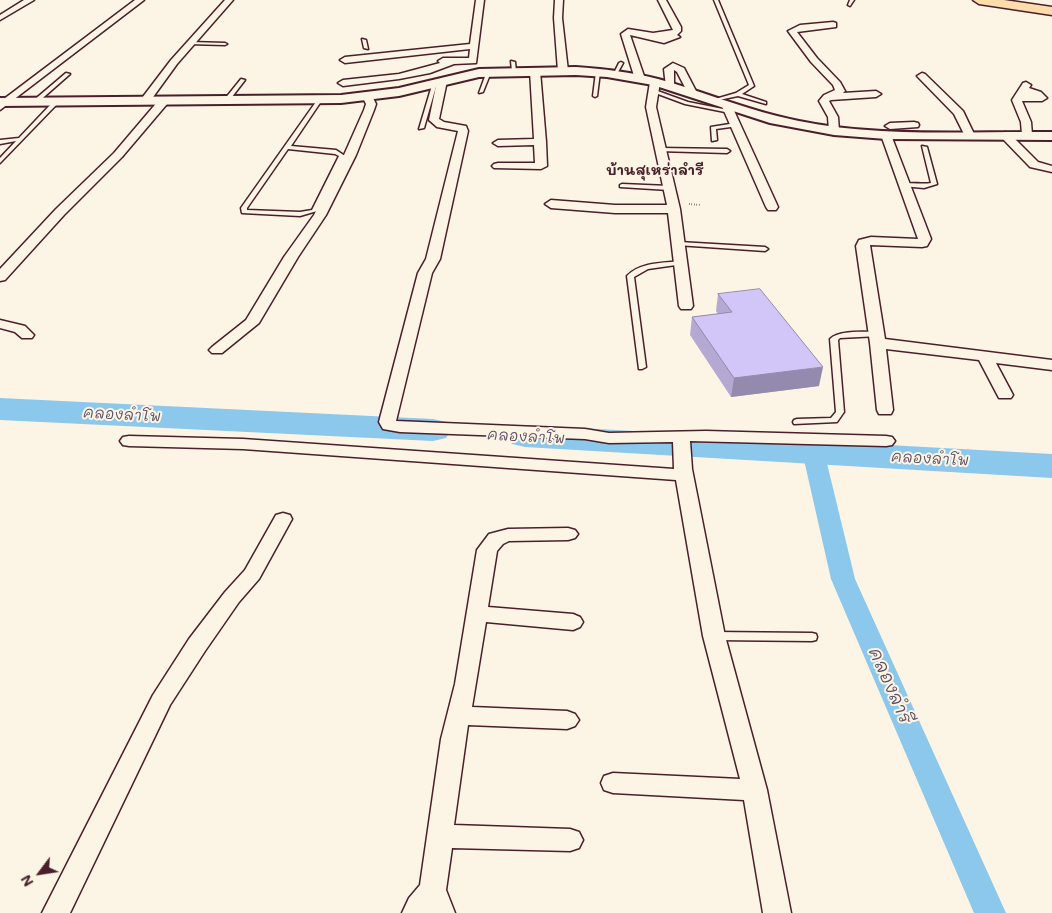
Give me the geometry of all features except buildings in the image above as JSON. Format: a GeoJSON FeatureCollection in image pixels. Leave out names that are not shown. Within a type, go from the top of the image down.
{"type":"FeatureCollection","features":[{"type":"Feature","properties":{"kind":"main road"},"geometry":{"type":"LineString","coordinates":[[979,0],[1052,11]]}},
{"type":"Feature","properties":{"kind":"main road"},"geometry":{"type":"LineString","coordinates":[[1008,0],[1052,7]]}},
{"type":"Feature","properties":{"kind":"street"},"geometry":{"type":"LineString","coordinates":[[0,18],[30,0]]}},
{"type":"Feature","properties":{"kind":"street"},"geometry":{"type":"LineString","coordinates":[[2,104],[140,0]]}},
{"type":"Feature","properties":{"kind":"street"},"geometry":{"type":"LineString","coordinates":[[144,102],[174,62],[229,0]]}},
{"type":"Feature","properties":{"kind":"street"},"geometry":{"type":"LineString","coordinates":[[480,0],[473,61],[484,73]]}},
{"type":"Feature","properties":{"kind":"street"},"geometry":{"type":"LineString","coordinates":[[558,0],[563,71]]}},
{"type":"Feature","properties":{"kind":"street"},"geometry":{"type":"LineString","coordinates":[[640,79],[625,34],[628,32],[668,37],[677,31],[677,27],[662,0]]}},
{"type":"Feature","properties":{"kind":"street"},"geometry":{"type":"LineString","coordinates":[[0,6],[20,6]]}},
{"type":"Feature","properties":{"kind":"street"},"geometry":{"type":"LineString","coordinates":[[646,24],[654,36]]}},
{"type":"Feature","properties":{"kind":"street"},"geometry":{"type":"LineString","coordinates":[[833,25],[812,26],[792,31],[814,60],[838,84],[840,91],[825,99],[824,104],[833,117],[834,131]]}},
{"type":"Feature","properties":{"kind":"street"},"geometry":{"type":"LineString","coordinates":[[668,37],[668,53],[673,66],[681,70],[692,93]]}},
{"type":"Feature","properties":{"kind":"street"},"geometry":{"type":"LineString","coordinates":[[362,46],[474,41]]}},
{"type":"Feature","properties":{"kind":"street"},"geometry":{"type":"LineString","coordinates":[[345,60],[474,41]]}},
{"type":"Feature","properties":{"kind":"street"},"geometry":{"type":"LineString","coordinates":[[363,67],[427,61],[473,61]]}},
{"type":"Feature","properties":{"kind":"street"},"geometry":{"type":"LineString","coordinates":[[343,83],[417,73],[439,68],[453,61]]}},
{"type":"Feature","properties":{"kind":"street"},"geometry":{"type":"LineString","coordinates":[[2,104],[368,98],[514,66],[535,71],[598,72],[618,69],[653,86],[669,85],[723,105],[792,124],[834,131],[887,129],[914,125]]}},
{"type":"Feature","properties":{"kind":"street"},"geometry":{"type":"LineString","coordinates":[[669,85],[669,69],[673,66]]}},
{"type":"Feature","properties":{"kind":"street"},"geometry":{"type":"LineString","coordinates":[[498,166],[541,166],[541,142],[535,71]]}},
{"type":"Feature","properties":{"kind":"street"},"geometry":{"type":"LineString","coordinates":[[922,76],[959,113],[970,136]]}},
{"type":"Feature","properties":{"kind":"street"},"geometry":{"type":"LineString","coordinates":[[438,82],[434,120],[441,125],[462,128],[463,131],[433,259],[425,273],[387,422],[389,425],[585,434],[609,438],[886,442]]}},
{"type":"Feature","properties":{"kind":"street"},"geometry":{"type":"LineString","coordinates":[[653,86],[651,107],[674,209],[686,306]]}},
{"type":"Feature","properties":{"kind":"street"},"geometry":{"type":"LineString","coordinates":[[1017,135],[1026,122],[1022,91]]}},
{"type":"Feature","properties":{"kind":"street"},"geometry":{"type":"LineString","coordinates":[[828,97],[876,94]]}},
{"type":"Feature","properties":{"kind":"street"},"geometry":{"type":"LineString","coordinates":[[217,350],[252,323],[290,257],[320,215],[366,118],[370,107],[368,98]]}},
{"type":"Feature","properties":{"kind":"street"},"geometry":{"type":"LineString","coordinates":[[0,278],[60,212],[118,155],[163,102]]}},
{"type":"Feature","properties":{"kind":"street"},"geometry":{"type":"LineString","coordinates":[[723,105],[736,125],[772,207]]}},
{"type":"Feature","properties":{"kind":"street"},"geometry":{"type":"LineString","coordinates":[[1014,114],[1017,135],[1034,165],[1052,169]]}},
{"type":"Feature","properties":{"kind":"street"},"geometry":{"type":"LineString","coordinates":[[887,129],[970,136],[1052,136]]}},
{"type":"Feature","properties":{"kind":"street"},"geometry":{"type":"LineString","coordinates":[[885,410],[877,338],[863,246],[864,243],[871,241],[911,244],[922,242],[925,239],[904,185],[887,129]]}},
{"type":"Feature","properties":{"kind":"street"},"geometry":{"type":"LineString","coordinates":[[498,143],[541,142]]}},
{"type":"Feature","properties":{"kind":"street"},"geometry":{"type":"LineString","coordinates":[[551,204],[674,209]]}},
{"type":"Feature","properties":{"kind":"street"},"geometry":{"type":"LineString","coordinates":[[0,324],[20,329],[27,335]]}},
{"type":"Feature","properties":{"kind":"street"},"geometry":{"type":"LineString","coordinates":[[877,338],[985,357],[1052,365]]}},
{"type":"Feature","properties":{"kind":"street"},"geometry":{"type":"LineString","coordinates":[[985,357],[1005,395]]}},
{"type":"Feature","properties":{"kind":"street"},"geometry":{"type":"LineString","coordinates":[[680,438],[684,472],[714,636],[755,790],[777,913]]}},
{"type":"Feature","properties":{"kind":"street"},"geometry":{"type":"LineString","coordinates":[[129,441],[243,444],[684,472]]}},
{"type":"Feature","properties":{"kind":"street"},"geometry":{"type":"LineString","coordinates":[[56,913],[161,701],[197,645],[232,597],[252,574],[283,519]]}},
{"type":"Feature","properties":{"kind":"street"},"geometry":{"type":"LineString","coordinates":[[416,913],[419,906],[437,902],[441,836],[453,739],[466,684],[487,550],[496,540],[508,535],[568,534]]}},
{"type":"Feature","properties":{"kind":"street"},"geometry":{"type":"LineString","coordinates":[[477,614],[573,622]]}},
{"type":"Feature","properties":{"kind":"street"},"geometry":{"type":"LineString","coordinates":[[458,716],[567,720]]}},
{"type":"Feature","properties":{"kind":"street"},"geometry":{"type":"LineString","coordinates":[[614,783],[755,790]]}},
{"type":"Feature","properties":{"kind":"street"},"geometry":{"type":"LineString","coordinates":[[441,836],[570,840]]}},
{"type":"Feature","properties":{"kind":"lane"},"geometry":{"type":"LineString","coordinates":[[653,86],[687,103],[723,105],[752,86],[716,0]]}},
{"type":"Feature","properties":{"kind":"lane"},"geometry":{"type":"LineString","coordinates":[[850,5],[852,0]]}},
{"type":"Feature","properties":{"kind":"lane"},"geometry":{"type":"LineString","coordinates":[[190,44],[225,44]]}},
{"type":"Feature","properties":{"kind":"lane"},"geometry":{"type":"LineString","coordinates":[[595,96],[598,72]]}},
{"type":"Feature","properties":{"kind":"lane"},"geometry":{"type":"LineString","coordinates":[[481,92],[484,73]]}},
{"type":"Feature","properties":{"kind":"lane"},"geometry":{"type":"LineString","coordinates":[[35,102],[68,74]]}},
{"type":"Feature","properties":{"kind":"lane"},"geometry":{"type":"LineString","coordinates":[[226,101],[243,80]]}},
{"type":"Feature","properties":{"kind":"lane"},"geometry":{"type":"LineString","coordinates":[[421,128],[438,82]]}},
{"type":"Feature","properties":{"kind":"lane"},"geometry":{"type":"LineString","coordinates":[[738,94],[764,103]]}},
{"type":"Feature","properties":{"kind":"lane"},"geometry":{"type":"LineString","coordinates":[[287,147],[336,152],[342,156],[317,207],[308,214],[244,212],[244,208],[320,100]]}},
{"type":"Feature","properties":{"kind":"lane"},"geometry":{"type":"LineString","coordinates":[[0,161],[55,103]]}},
{"type":"Feature","properties":{"kind":"lane"},"geometry":{"type":"LineString","coordinates":[[714,140],[713,128],[736,125]]}},
{"type":"Feature","properties":{"kind":"lane"},"geometry":{"type":"LineString","coordinates":[[0,142],[21,139]]}},
{"type":"Feature","properties":{"kind":"lane"},"geometry":{"type":"LineString","coordinates":[[904,185],[924,186],[934,184],[924,147]]}},
{"type":"Feature","properties":{"kind":"lane"},"geometry":{"type":"LineString","coordinates":[[660,150],[727,151]]}},
{"type":"Feature","properties":{"kind":"lane"},"geometry":{"type":"LineString","coordinates":[[622,186],[669,188]]}},
{"type":"Feature","properties":{"kind":"lane"},"geometry":{"type":"LineString","coordinates":[[679,244],[765,249]]}},
{"type":"Feature","properties":{"kind":"lane"},"geometry":{"type":"LineString","coordinates":[[642,367],[630,276],[634,272],[644,269],[681,262]]}},
{"type":"Feature","properties":{"kind":"lane"},"geometry":{"type":"LineString","coordinates":[[797,422],[834,420],[840,412],[834,339],[838,336],[877,338]]}},
{"type":"Feature","properties":{"kind":"lane"},"geometry":{"type":"LineString","coordinates":[[714,636],[812,637]]}},
{"type":"Feature","properties":{"kind":"waterway","name":"คลองลำโพ"},"geometry":{"type":"LineString","coordinates":[[0,409],[433,430]]}},
{"type":"Feature","properties":{"kind":"waterway","name":"คลองลำโพ"},"geometry":{"type":"LineString","coordinates":[[525,436],[1052,466]]}},
{"type":"Feature","properties":{"kind":"waterway","name":"คลองลำรี"},"geometry":{"type":"LineString","coordinates":[[813,451],[843,579],[990,913]]}},
{"type":"Feature","properties":{"kind":"district","name":"บ้านสุเหร่าลำรี"},"geometry":{"type":"Point","coordinates":[655,171]}}]}
